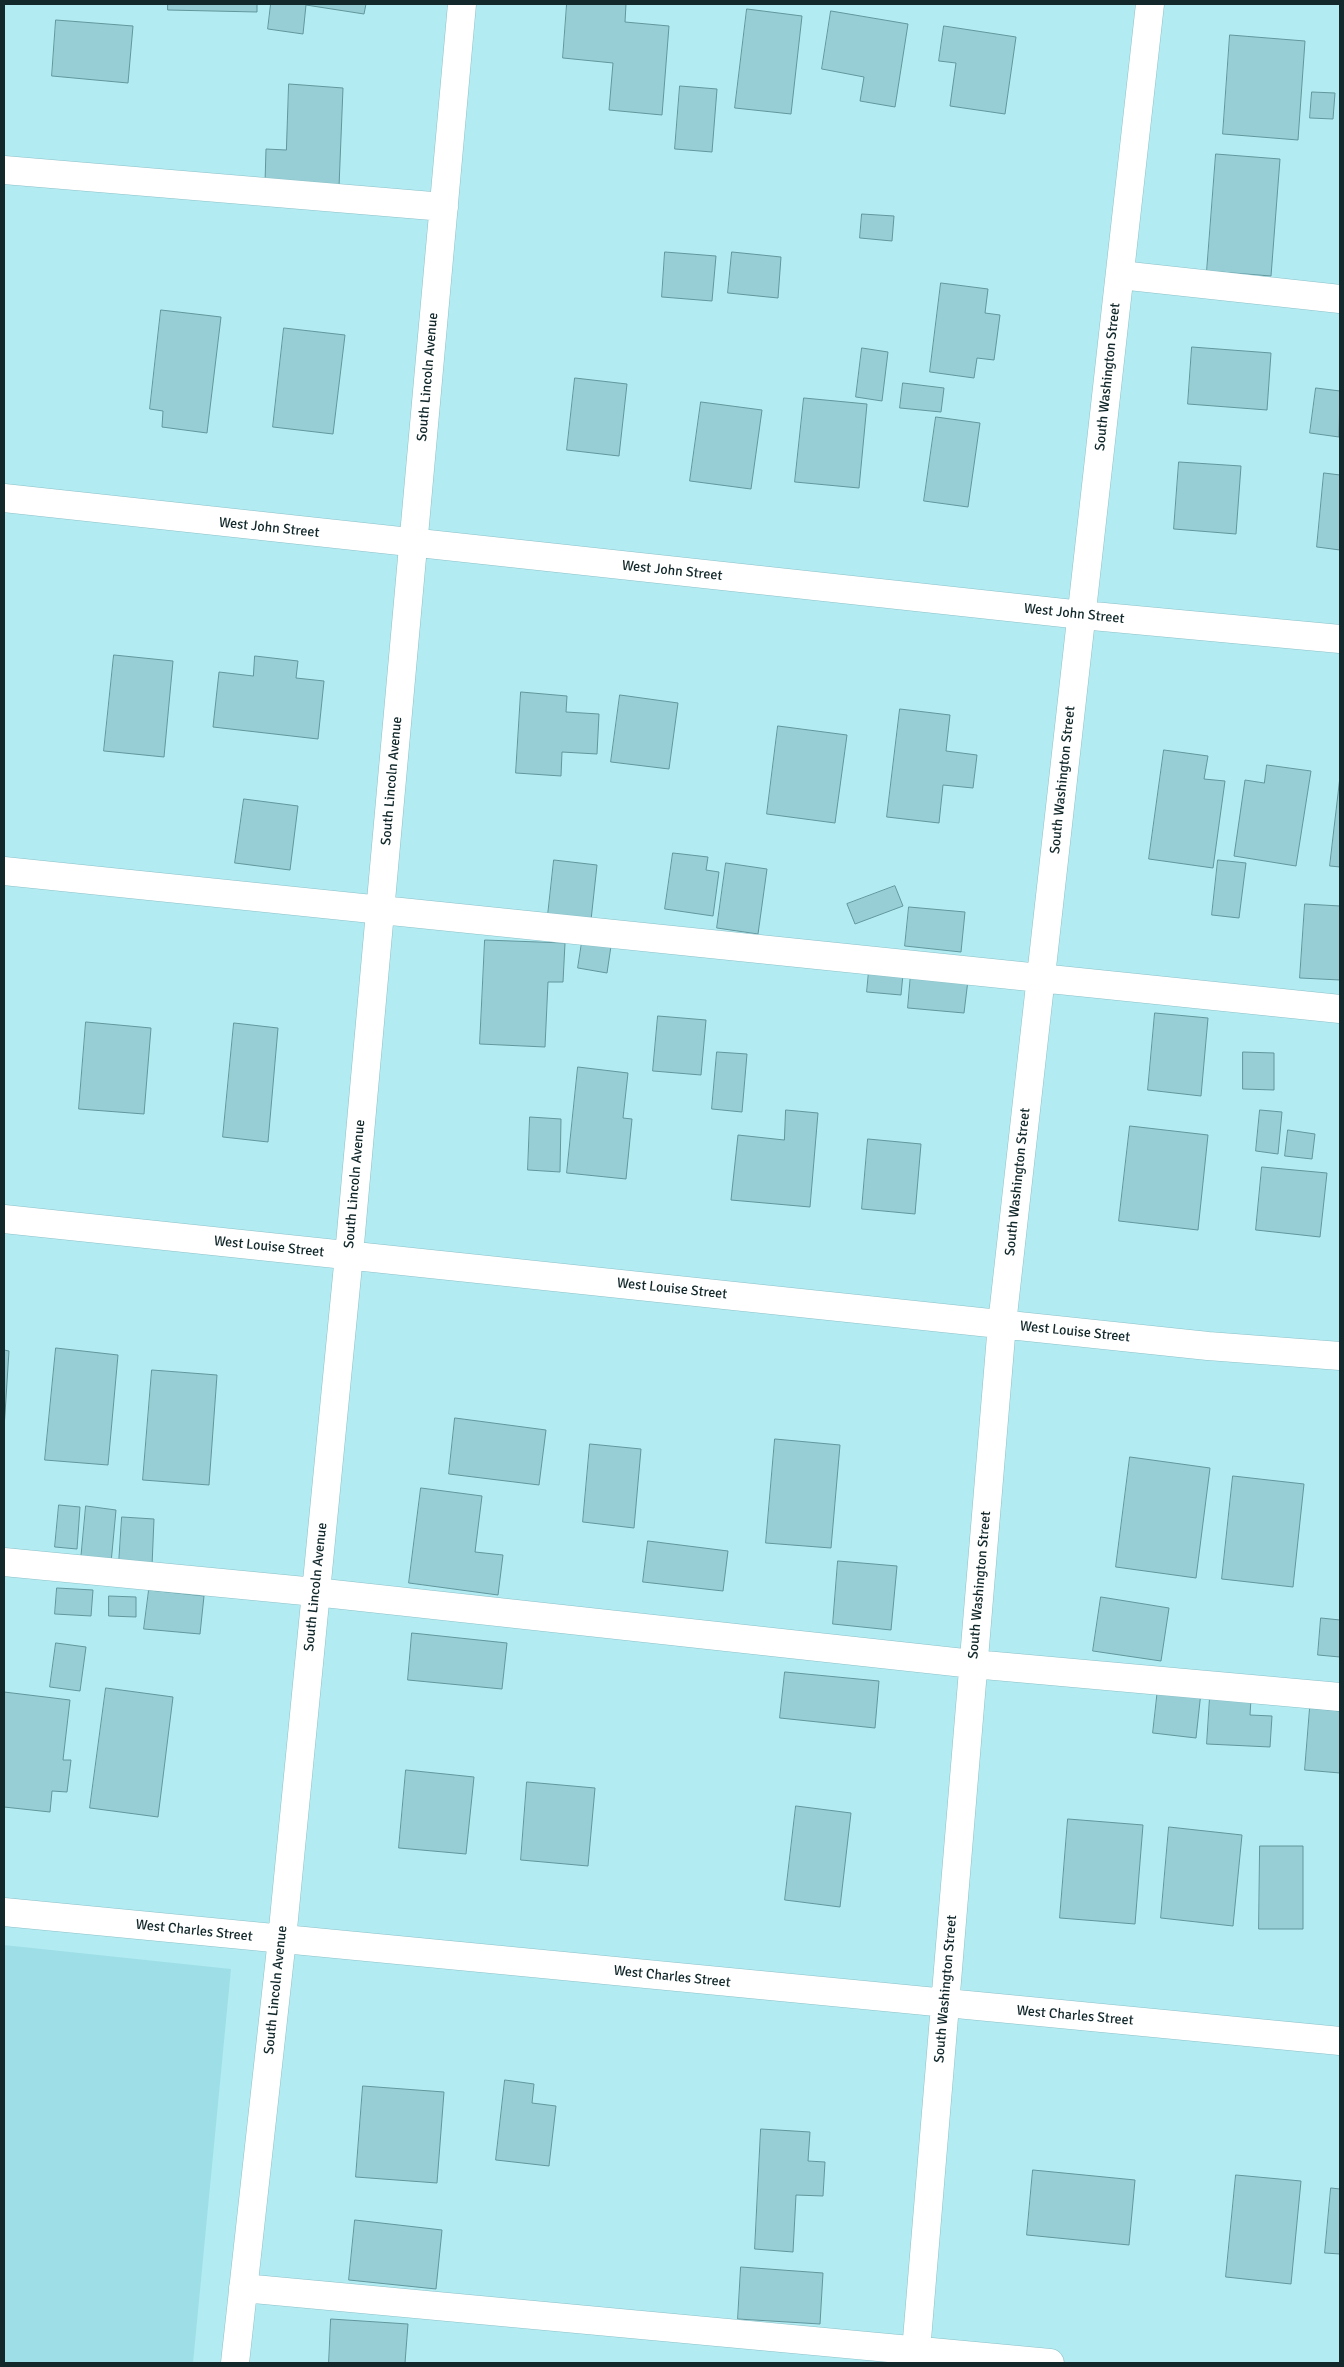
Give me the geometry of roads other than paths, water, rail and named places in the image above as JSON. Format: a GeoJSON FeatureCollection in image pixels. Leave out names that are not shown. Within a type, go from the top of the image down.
{"type":"FeatureCollection","features":[{"type":"Feature","properties":{"kind":"street","name":"South Lincoln Avenue"},"geometry":{"type":"LineString","coordinates":[[235,2363],[282,1939],[349,1255],[462,4]]}},
{"type":"Feature","properties":{"kind":"street","name":"South Washington Street"},"geometry":{"type":"LineString","coordinates":[[915,2357],[1002,1324],[1150,4]]}},
{"type":"Feature","properties":{"kind":"street"},"geometry":{"type":"LineString","coordinates":[[4,170],[444,207]]}},
{"type":"Feature","properties":{"kind":"street"},"geometry":{"type":"LineString","coordinates":[[1120,274],[1340,299]]}},
{"type":"Feature","properties":{"kind":"street","name":"West John Street"},"geometry":{"type":"LineString","coordinates":[[4,498],[413,544],[1082,615],[1340,639]]}},
{"type":"Feature","properties":{"kind":"street"},"geometry":{"type":"LineString","coordinates":[[4,870],[1340,1008]]}},
{"type":"Feature","properties":{"kind":"street","name":"West Louise Street"},"geometry":{"type":"LineString","coordinates":[[4,1219],[1208,1346],[1340,1356]]}},
{"type":"Feature","properties":{"kind":"street"},"geometry":{"type":"LineString","coordinates":[[4,1562],[315,1592],[973,1664],[1340,1697]]}},
{"type":"Feature","properties":{"kind":"street","name":"West Charles Street"},"geometry":{"type":"LineString","coordinates":[[4,1912],[1340,2041]]}},
{"type":"Feature","properties":{"kind":"street"},"geometry":{"type":"LineString","coordinates":[[243,2288],[915,2357],[1050,2363]]}}]}
